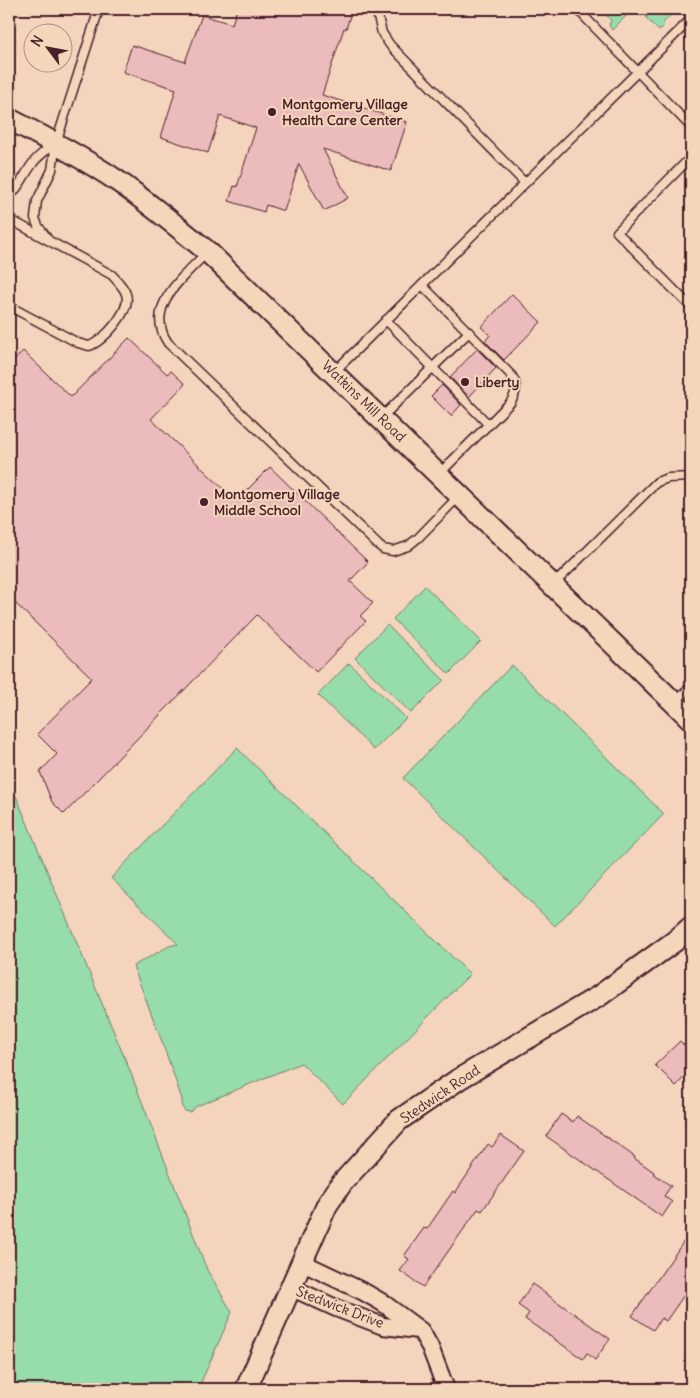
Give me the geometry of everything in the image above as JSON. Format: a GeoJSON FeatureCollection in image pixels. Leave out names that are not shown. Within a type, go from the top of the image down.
{"type":"FeatureCollection","features":[{"type":"Feature","properties":{"kind":"street","name":"Watkins Mill Road"},"geometry":{"type":"LineString","coordinates":[[9,119],[56,143],[123,185],[162,213],[208,252],[691,719]]}},
{"type":"Feature","properties":{"kind":"street","name":"Stedwick Road"},"geometry":{"type":"LineString","coordinates":[[246,1389],[327,1205],[342,1183],[399,1120],[459,1079],[599,996],[675,941],[691,927]]}},
{"type":"Feature","properties":{"kind":"street","name":"Stedwick Drive"},"geometry":{"type":"LineString","coordinates":[[301,1262],[364,1292],[421,1331],[430,1347],[446,1389]]}},
{"type":"Feature","properties":{"kind":"street","name":"Stedwick Drive"},"geometry":{"type":"LineString","coordinates":[[290,1287],[382,1326],[421,1331]]}},
{"type":"Feature","properties":{"kind":"lane"},"geometry":{"type":"LineString","coordinates":[[48,240],[38,226],[35,209],[52,170],[56,143],[99,9]]}},
{"type":"Feature","properties":{"kind":"lane"},"geometry":{"type":"LineString","coordinates":[[376,9],[382,33],[390,45],[525,182]]}},
{"type":"Feature","properties":{"kind":"lane"},"geometry":{"type":"LineString","coordinates":[[577,9],[691,127]]}},
{"type":"Feature","properties":{"kind":"lane"},"geometry":{"type":"LineString","coordinates":[[334,372],[691,19]]}},
{"type":"Feature","properties":{"kind":"lane"},"geometry":{"type":"LineString","coordinates":[[9,197],[16,191],[34,162],[56,143]]}},
{"type":"Feature","properties":{"kind":"lane"},"geometry":{"type":"LineString","coordinates":[[691,157],[617,232],[691,307]]}},
{"type":"Feature","properties":{"kind":"lane"},"geometry":{"type":"LineString","coordinates":[[9,219],[104,271],[117,281],[126,293],[127,303],[124,311],[100,340],[89,346],[78,343],[9,306]]}},
{"type":"Feature","properties":{"kind":"lane"},"geometry":{"type":"LineString","coordinates":[[208,252],[171,291],[164,303],[160,317],[164,337],[175,350],[383,549],[393,551],[408,546],[460,495]]}},
{"type":"Feature","properties":{"kind":"lane"},"geometry":{"type":"LineString","coordinates":[[422,285],[510,374],[516,384],[513,400],[439,474]]}},
{"type":"Feature","properties":{"kind":"lane"},"geometry":{"type":"LineString","coordinates":[[386,320],[488,425]]}},
{"type":"Feature","properties":{"kind":"lane"},"geometry":{"type":"LineString","coordinates":[[381,418],[469,332]]}},
{"type":"Feature","properties":{"kind":"lane"},"geometry":{"type":"LineString","coordinates":[[553,585],[657,482],[668,478],[691,477]]}},
{"type":"Feature","properties":{"kind":"lane"},"geometry":{"type":"LineString","coordinates":[[675,703],[691,686]]}},
{"type":"Feature","properties":{"kind":"green space"},"geometry":{"type":"Polygon","coordinates":[[[600,9],[628,9],[625,17],[612,30],[609,25],[611,20],[600,9]]]}},
{"type":"Feature","properties":{"kind":"green space"},"geometry":{"type":"Polygon","coordinates":[[[645,9],[677,9],[663,23],[664,26],[659,31],[647,19],[645,9]]]}},
{"type":"Feature","properties":{"kind":"green space"},"geometry":{"type":"Polygon","coordinates":[[[425,586],[481,641],[449,674],[393,619],[425,586]]]}},
{"type":"Feature","properties":{"kind":"green space"},"geometry":{"type":"Polygon","coordinates":[[[387,625],[444,680],[411,713],[355,658],[387,625]]]}},
{"type":"Feature","properties":{"kind":"green space"},"geometry":{"type":"Polygon","coordinates":[[[349,663],[406,718],[374,750],[318,695],[349,663]]]}},
{"type":"Feature","properties":{"kind":"green space"},"geometry":{"type":"Polygon","coordinates":[[[512,665],[664,814],[555,926],[403,778],[512,665]]]}},
{"type":"Feature","properties":{"kind":"green space"},"geometry":{"type":"Polygon","coordinates":[[[237,748],[470,974],[343,1104],[301,1063],[197,1106],[190,1112],[185,1111],[182,1107],[182,1099],[161,1039],[133,966],[169,946],[178,944],[111,878],[237,748]]]}},
{"type":"Feature","properties":{"kind":"green space"},"geometry":{"type":"Polygon","coordinates":[[[9,779],[130,1071],[207,1270],[232,1312],[198,1389],[9,1389],[9,779]]]}},
{"type":"Feature","properties":{"kind":"building","name":"Montgomery Village Health Care Center"},"geometry":{"type":"Polygon","coordinates":[[[237,9],[352,9],[322,95],[407,122],[391,171],[323,149],[348,198],[324,211],[299,164],[284,211],[266,205],[264,212],[229,201],[234,186],[237,187],[256,128],[220,116],[208,153],[161,137],[176,89],[123,72],[132,45],[185,62],[202,15],[232,24],[237,9]]]}},
{"type":"Feature","properties":{"kind":"building"},"geometry":{"type":"Polygon","coordinates":[[[512,294],[541,322],[504,360],[485,341],[490,335],[481,327],[512,294]]]}},
{"type":"Feature","properties":{"kind":"building","name":"Montgomery Village Middle School"},"geometry":{"type":"Polygon","coordinates":[[[129,338],[167,374],[171,371],[185,384],[151,419],[236,501],[270,467],[368,562],[350,581],[373,603],[360,616],[366,621],[316,672],[257,615],[64,814],[52,802],[40,772],[57,754],[37,734],[92,678],[9,597],[9,366],[23,351],[71,397],[129,338]]]}},
{"type":"Feature","properties":{"kind":"building"},"geometry":{"type":"Polygon","coordinates":[[[477,349],[496,368],[469,397],[450,377],[477,349]]]}},
{"type":"Feature","properties":{"kind":"building"},"geometry":{"type":"Polygon","coordinates":[[[442,385],[461,405],[451,416],[431,396],[442,385]]]}},
{"type":"Feature","properties":{"kind":"building"},"geometry":{"type":"Polygon","coordinates":[[[680,1041],[691,1052],[691,1070],[676,1086],[655,1065],[680,1041]]]}},
{"type":"Feature","properties":{"kind":"building"},"geometry":{"type":"Polygon","coordinates":[[[561,1114],[573,1122],[577,1116],[635,1157],[671,1186],[664,1196],[672,1202],[662,1217],[546,1136],[561,1114]]]}},
{"type":"Feature","properties":{"kind":"building"},"geometry":{"type":"Polygon","coordinates":[[[501,1135],[524,1151],[482,1211],[478,1209],[423,1287],[400,1271],[409,1259],[404,1256],[424,1228],[427,1229],[453,1191],[455,1193],[488,1144],[492,1147],[501,1135]]]}},
{"type":"Feature","properties":{"kind":"building"},"geometry":{"type":"Polygon","coordinates":[[[691,1231],[691,1285],[666,1321],[661,1318],[653,1330],[632,1316],[691,1231]]]}},
{"type":"Feature","properties":{"kind":"building"},"geometry":{"type":"Polygon","coordinates":[[[532,1284],[610,1339],[595,1360],[587,1353],[583,1359],[525,1319],[529,1313],[518,1305],[532,1284]]]}},
{"type":"Feature","properties":{"kind":"place","name":"Montgomery Village Health Care Center"},"geometry":{"type":"Point","coordinates":[272,112]}},
{"type":"Feature","properties":{"kind":"place","name":"Liberty"},"geometry":{"type":"Point","coordinates":[465,382]}},
{"type":"Feature","properties":{"kind":"place","name":"Montgomery Village Middle School"},"geometry":{"type":"Point","coordinates":[204,502]}}]}
